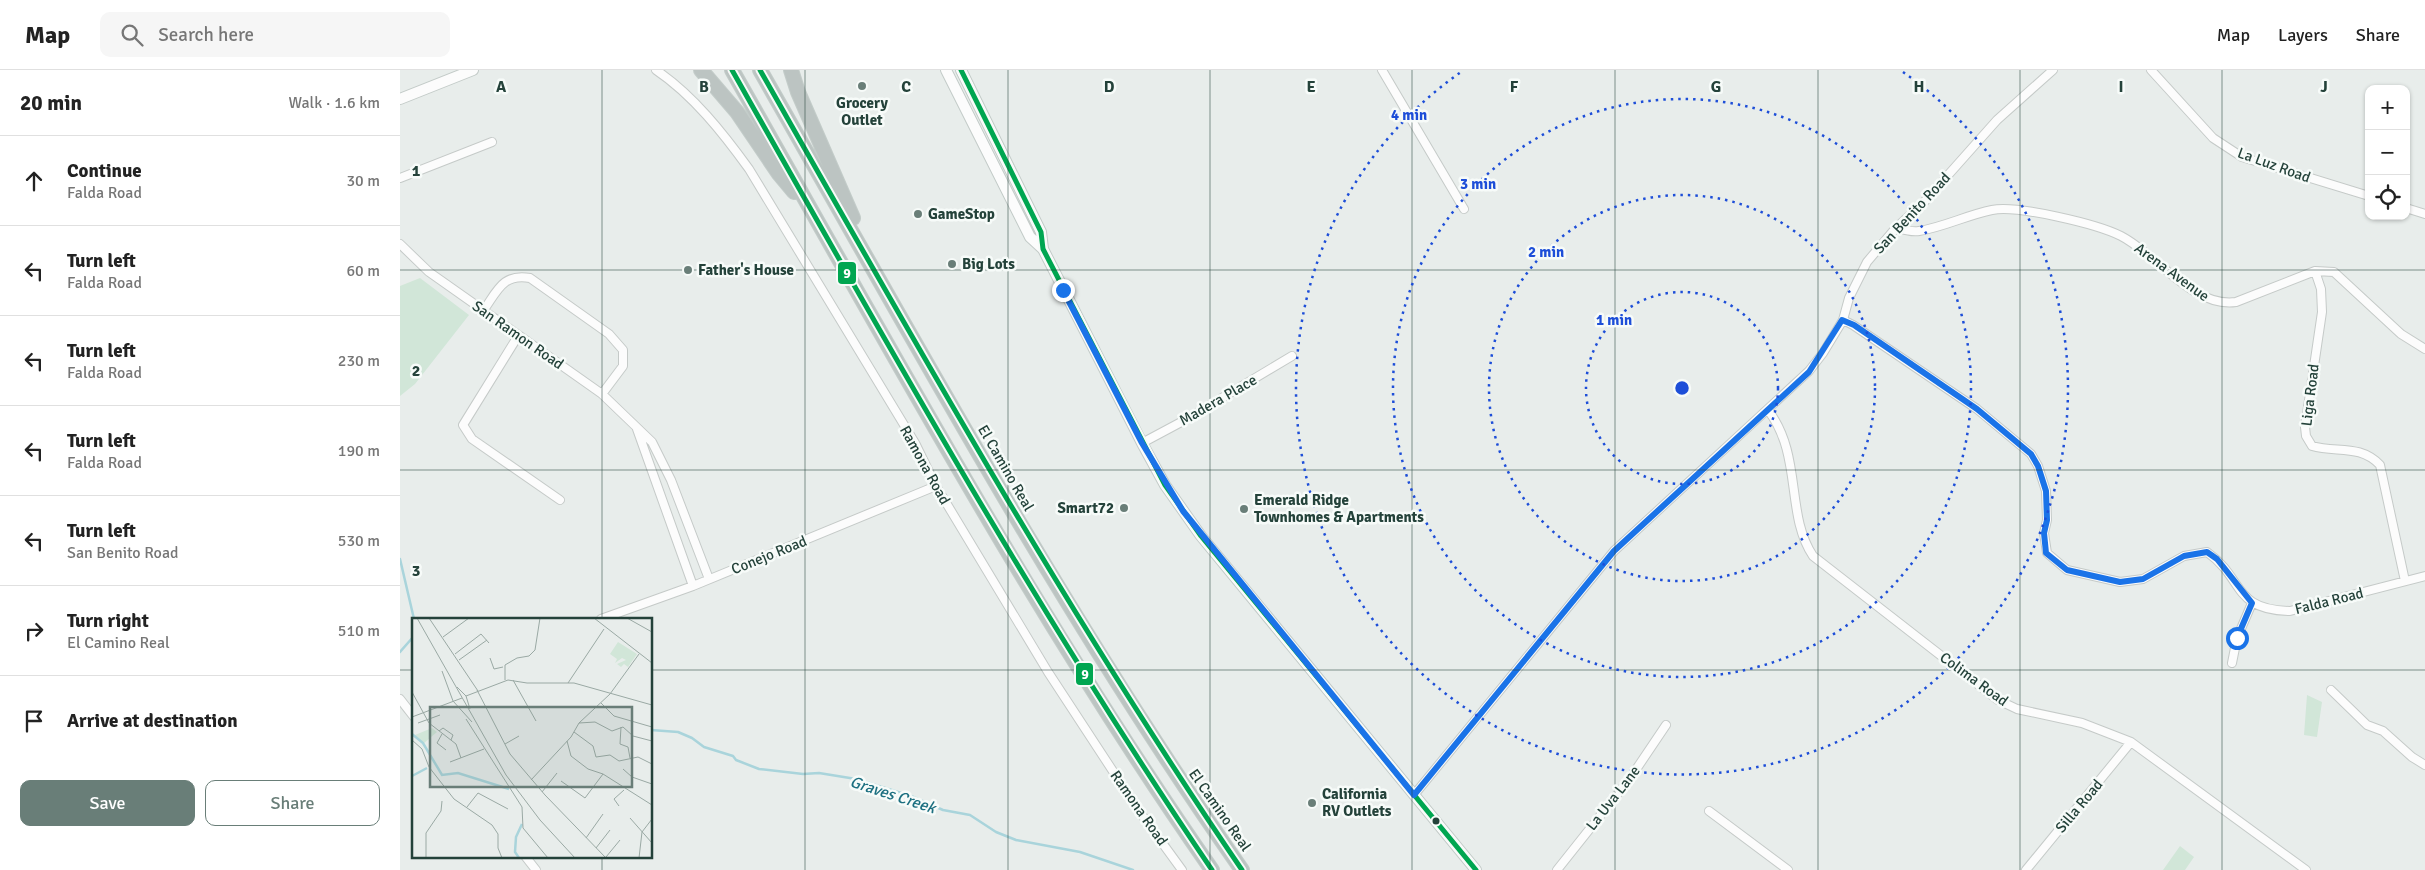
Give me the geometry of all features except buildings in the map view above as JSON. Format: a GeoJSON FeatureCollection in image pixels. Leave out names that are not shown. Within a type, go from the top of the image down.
{"type":"FeatureCollection","features":[{"type":"Feature","properties":{"kind":"highway"},"geometry":{"type":"LineString","coordinates":[[701,70],[737,112],[779,174],[817,219]]}},
{"type":"Feature","properties":{"kind":"highway"},"geometry":{"type":"LineString","coordinates":[[732,70],[1039,606],[1105,711],[1212,870]]}},
{"type":"Feature","properties":{"kind":"highway","name":"El Camino Real"},"geometry":{"type":"LineString","coordinates":[[760,70],[1051,578],[1161,752],[1242,870]]}},
{"type":"Feature","properties":{"kind":"highway"},"geometry":{"type":"LineString","coordinates":[[791,70],[798,92],[878,276]]}},
{"type":"Feature","properties":{"kind":"main road"},"geometry":{"type":"LineString","coordinates":[[400,99],[473,70]]}},
{"type":"Feature","properties":{"kind":"main road"},"geometry":{"type":"LineString","coordinates":[[946,70],[1030,237],[1043,249],[1142,443],[1165,484],[1201,536],[1476,870]]}},
{"type":"Feature","properties":{"kind":"main road"},"geometry":{"type":"LineString","coordinates":[[961,70],[1041,232],[1043,249]]}},
{"type":"Feature","properties":{"kind":"street","name":"Ramona Road"},"geometry":{"type":"LineString","coordinates":[[656,70],[699,109],[727,139],[749,169],[915,443],[936,486],[1048,672],[1139,811],[1182,870]]}},
{"type":"Feature","properties":{"kind":"street"},"geometry":{"type":"LineString","coordinates":[[1382,70],[1464,209]]}},
{"type":"Feature","properties":{"kind":"street","name":"San Benito Road"},"geometry":{"type":"LineString","coordinates":[[1414,795],[1614,551],[1809,372],[1842,320],[1849,298],[1867,262],[1894,230],[1925,201],[1996,120],[2053,70]]}},
{"type":"Feature","properties":{"kind":"street","name":"La Luz Road"},"geometry":{"type":"LineString","coordinates":[[2151,70],[2213,138],[2242,157],[2365,195]]}},
{"type":"Feature","properties":{"kind":"street"},"geometry":{"type":"LineString","coordinates":[[400,178],[492,142]]}},
{"type":"Feature","properties":{"kind":"street","name":"Arena Avenue"},"geometry":{"type":"LineString","coordinates":[[1894,230],[1900,228],[1918,232],[1994,209],[2052,216],[2090,225],[2122,236],[2142,249],[2197,293],[2212,301],[2226,303],[2236,302],[2315,271]]}},
{"type":"Feature","properties":{"kind":"street"},"geometry":{"type":"LineString","coordinates":[[2410,209],[2425,214]]}},
{"type":"Feature","properties":{"kind":"street","name":"San Ramon Road"},"geometry":{"type":"LineString","coordinates":[[400,244],[429,272],[602,394],[652,442],[671,480],[709,580]]}},
{"type":"Feature","properties":{"kind":"street"},"geometry":{"type":"LineString","coordinates":[[2315,271],[2334,272],[2401,334],[2425,349]]}},
{"type":"Feature","properties":{"kind":"street","name":"Liga Road"},"geometry":{"type":"LineString","coordinates":[[2315,271],[2321,289],[2322,312],[2305,427],[2306,436],[2312,446],[2358,452],[2371,456],[2380,465],[2405,581]]}},
{"type":"Feature","properties":{"kind":"street"},"geometry":{"type":"LineString","coordinates":[[483,311],[504,281],[517,276],[530,278],[610,334],[623,350],[623,366],[602,394]]}},
{"type":"Feature","properties":{"kind":"street"},"geometry":{"type":"LineString","coordinates":[[1842,320],[1854,325],[1977,409],[2031,454],[2038,466],[2046,491],[2047,520],[2044,533],[2046,553],[2067,570],[2120,582],[2135,582],[2184,556],[2207,552],[2217,559],[2252,603],[2237,638],[2232,663]]}},
{"type":"Feature","properties":{"kind":"street"},"geometry":{"type":"LineString","coordinates":[[518,336],[463,425],[472,439],[560,500]]}},
{"type":"Feature","properties":{"kind":"street","name":"Madera Place"},"geometry":{"type":"LineString","coordinates":[[1142,443],[1186,420],[1292,356]]}},
{"type":"Feature","properties":{"kind":"street","name":"Colima Road"},"geometry":{"type":"LineString","coordinates":[[1768,410],[1790,457],[1802,530],[1813,556],[1998,700],[2017,709],[2082,723],[2131,742],[2306,870]]}},
{"type":"Feature","properties":{"kind":"street"},"geometry":{"type":"LineString","coordinates":[[636,425],[693,586]]}},
{"type":"Feature","properties":{"kind":"street","name":"Conejo Road"},"geometry":{"type":"LineString","coordinates":[[604,618],[709,580],[936,486]]}},
{"type":"Feature","properties":{"kind":"street","name":"Falda Road"},"geometry":{"type":"LineString","coordinates":[[2252,603],[2270,611],[2290,611],[2425,576]]}},
{"type":"Feature","properties":{"kind":"street"},"geometry":{"type":"LineString","coordinates":[[2331,690],[2367,725],[2382,732],[2425,765]]}},
{"type":"Feature","properties":{"kind":"street"},"geometry":{"type":"LineString","coordinates":[[400,699],[412,714]]}},
{"type":"Feature","properties":{"kind":"street","name":"La Uva Lane"},"geometry":{"type":"LineString","coordinates":[[1557,870],[1631,777],[1666,725]]}},
{"type":"Feature","properties":{"kind":"street","name":"Silla Road"},"geometry":{"type":"LineString","coordinates":[[2026,870],[2131,742]]}},
{"type":"Feature","properties":{"kind":"street"},"geometry":{"type":"LineString","coordinates":[[1709,811],[1788,870]]}},
{"type":"Feature","properties":{"kind":"street"},"geometry":{"type":"LineString","coordinates":[[527,858],[536,870]]}},
{"type":"Feature","properties":{"kind":"green space"},"geometry":{"type":"Polygon","coordinates":[[[420,278],[469,315],[415,384],[400,396],[400,286],[420,278]]]}},
{"type":"Feature","properties":{"kind":"green space"},"geometry":{"type":"Polygon","coordinates":[[[2307,695],[2322,702],[2317,737],[2304,735],[2307,695]]]}},
{"type":"Feature","properties":{"kind":"green space"},"geometry":{"type":"Polygon","coordinates":[[[2180,846],[2194,857],[2185,870],[2163,870],[2180,846]]]}},
{"type":"Feature","properties":{"kind":"waterway","name":"Graves Creek"},"geometry":{"type":"LineString","coordinates":[[400,559],[414,618]]}},
{"type":"Feature","properties":{"kind":"waterway"},"geometry":{"type":"LineString","coordinates":[[400,652],[412,638]]}},
{"type":"Feature","properties":{"kind":"waterway","name":"Graves Creek"},"geometry":{"type":"LineString","coordinates":[[652,730],[678,732],[692,738],[704,747],[733,756],[736,760],[759,769],[803,774],[819,773],[856,779],[911,796],[943,810],[970,815],[996,832],[1016,840],[1080,852],[1133,870]]}},
{"type":"Feature","properties":{"kind":"transit line","name":"9"},"geometry":{"type":"LineString","coordinates":[[732,70],[964,475],[1147,773],[1212,870]]}},
{"type":"Feature","properties":{"kind":"transit line","name":"9"},"geometry":{"type":"LineString","coordinates":[[760,70],[934,374],[1053,575],[1177,773],[1242,870]]}},
{"type":"Feature","properties":{"kind":"transit line","name":"9"},"geometry":{"type":"LineString","coordinates":[[961,70],[1041,232],[1043,249],[1165,485],[1201,536],[1476,870]]}},
{"type":"Feature","properties":{"kind":"place","name":"Grocery Outlet"},"geometry":{"type":"Point","coordinates":[862,86]}},
{"type":"Feature","properties":{"kind":"place","name":"GameStop"},"geometry":{"type":"Point","coordinates":[918,214]}},
{"type":"Feature","properties":{"kind":"place","name":"Big Lots"},"geometry":{"type":"Point","coordinates":[952,264]}},
{"type":"Feature","properties":{"kind":"place","name":"Father's House"},"geometry":{"type":"Point","coordinates":[688,270]}},
{"type":"Feature","properties":{"kind":"place","name":"Smart72"},"geometry":{"type":"Point","coordinates":[1124,508]}},
{"type":"Feature","properties":{"kind":"place","name":"Emerald Ridge Townhomes & Apartments"},"geometry":{"type":"Point","coordinates":[1244,509]}},
{"type":"Feature","properties":{"kind":"place","name":"California RV Outlets"},"geometry":{"type":"Point","coordinates":[1312,803]}},
{"type":"Feature","properties":{"kind":"route"},"geometry":{"type":"LineString","coordinates":[[1063,290],[1142,443],[1183,511],[1201,536],[1414,795],[1614,551],[1809,372],[1823,353],[1842,320],[1854,325],[1977,409],[2031,454],[2038,466],[2046,491],[2047,520],[2044,533],[2046,553],[2067,570],[2120,582],[2135,582],[2184,556],[2192,553],[2207,552],[2217,559],[2252,603],[2237,638]]}}]}
